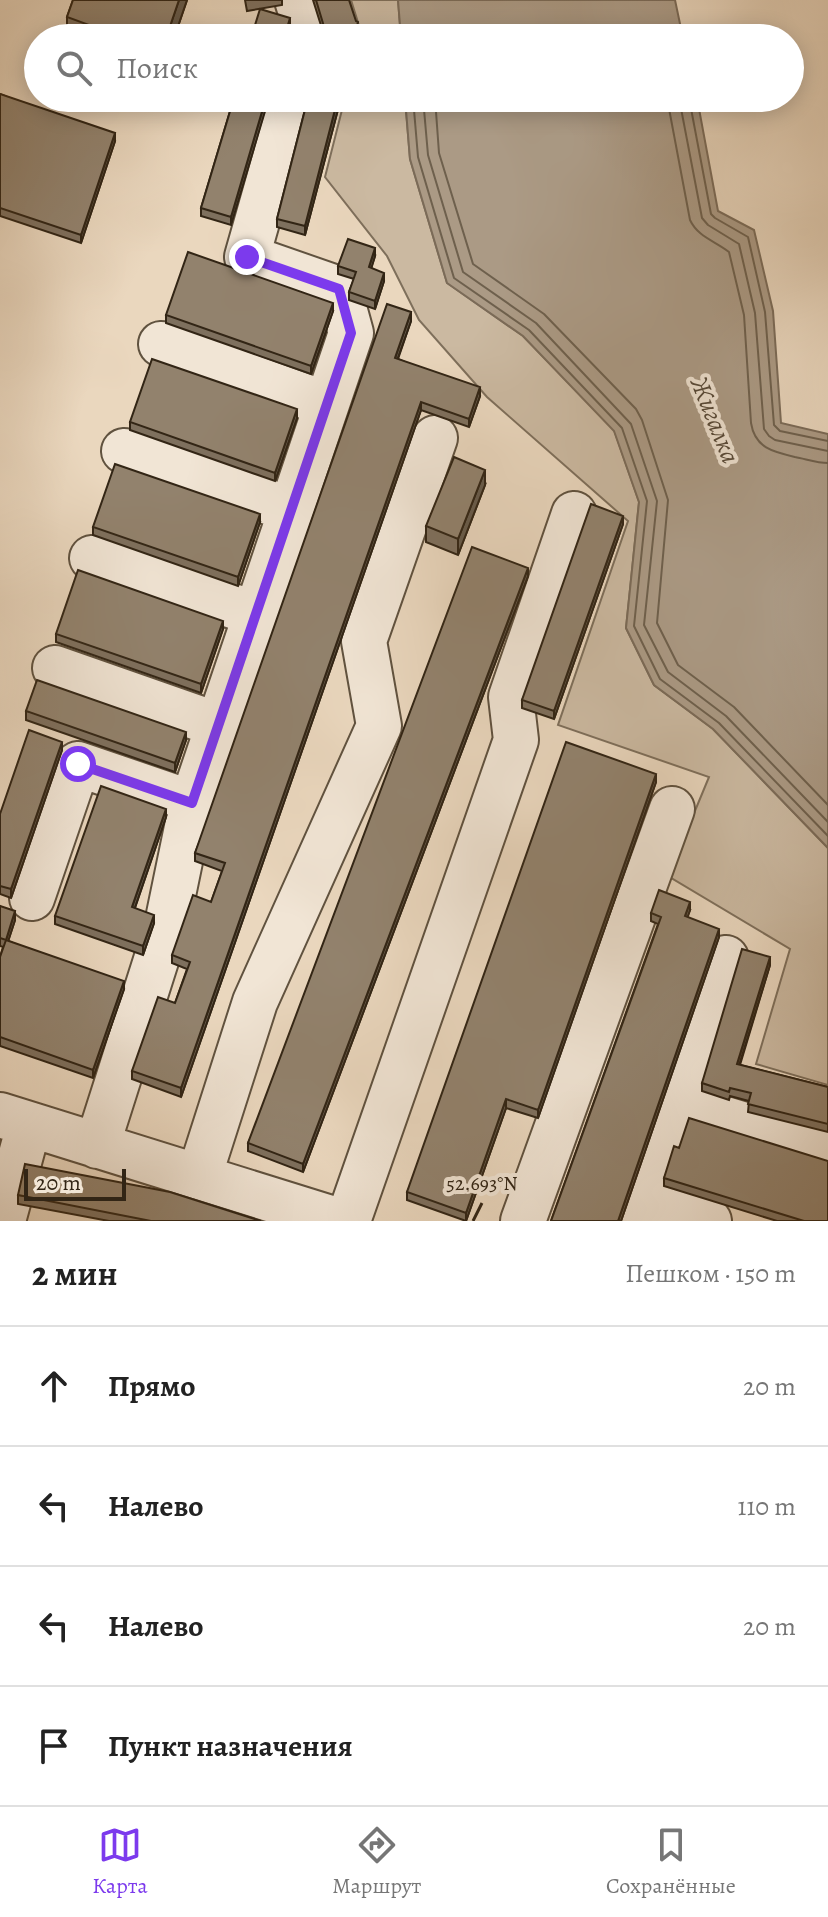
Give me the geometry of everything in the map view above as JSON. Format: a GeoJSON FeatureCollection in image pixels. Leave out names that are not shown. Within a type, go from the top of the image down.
{"type":"FeatureCollection","features":[{"type":"Feature","properties":{"kind":"street"},"geometry":{"type":"LineString","coordinates":[[297,0],[305,24]]}},
{"type":"Feature","properties":{"kind":"street"},"geometry":{"type":"LineString","coordinates":[[97,1146],[166,929],[192,803],[351,333],[339,289],[247,257],[288,112]]}},
{"type":"Feature","properties":{"kind":"street"},"geometry":{"type":"LineString","coordinates":[[161,344],[326,404]]}},
{"type":"Feature","properties":{"kind":"street"},"geometry":{"type":"LineString","coordinates":[[199,1177],[255,1002],[379,726],[364,641],[435,438]]}},
{"type":"Feature","properties":{"kind":"street"},"geometry":{"type":"LineString","coordinates":[[124,451],[291,510]]}},
{"type":"Feature","properties":{"kind":"street"},"geometry":{"type":"LineString","coordinates":[[348,1221],[516,740],[511,697],[574,514]]}},
{"type":"Feature","properties":{"kind":"street"},"geometry":{"type":"LineString","coordinates":[[92,558],[256,614]]}},
{"type":"Feature","properties":{"kind":"street"},"geometry":{"type":"LineString","coordinates":[[55,668],[218,725]]}},
{"type":"Feature","properties":{"kind":"street"},"geometry":{"type":"LineString","coordinates":[[32,898],[78,764],[192,803]]}},
{"type":"Feature","properties":{"kind":"street"},"geometry":{"type":"LineString","coordinates":[[523,1221],[672,809]]}},
{"type":"Feature","properties":{"kind":"street"},"geometry":{"type":"LineString","coordinates":[[709,1221],[645,1212],[726,958]]}},
{"type":"Feature","properties":{"kind":"street"},"geometry":{"type":"LineString","coordinates":[[679,1105],[828,1150]]}},
{"type":"Feature","properties":{"kind":"street"},"geometry":{"type":"LineString","coordinates":[[3,1221],[14,1120],[340,1221]]}},
{"type":"Feature","properties":{"kind":"shaded area"},"geometry":{"type":"Polygon","coordinates":[[[351,0],[398,0],[400,24],[358,24],[351,0]]]}},
{"type":"Feature","properties":{"kind":"shaded area"},"geometry":{"type":"Polygon","coordinates":[[[341,112],[406,112],[410,159],[447,283],[523,336],[614,430],[639,502],[626,628],[654,685],[713,729],[828,848],[828,1085],[756,1064],[790,949],[668,876],[709,777],[558,725],[628,521],[487,397],[419,320],[387,256],[325,177],[341,112]]]}},
{"type":"Feature","properties":{"kind":"water"},"geometry":{"type":"Polygon","coordinates":[[[398,0],[675,0],[680,24],[400,24],[398,0]]]}},
{"type":"Feature","properties":{"kind":"water","name":"Жигалка"},"geometry":{"type":"Polygon","coordinates":[[[406,112],[700,112],[718,211],[754,230],[773,311],[781,423],[828,434],[828,848],[713,729],[654,685],[626,628],[639,502],[614,431],[523,336],[447,283],[410,159],[406,112]]]}},
{"type":"Feature","properties":{"kind":"building"},"geometry":{"type":"Polygon","coordinates":[[[73,0],[179,0],[171,24],[86,24],[67,17],[73,0]]]}},
{"type":"Feature","properties":{"kind":"building"},"geometry":{"type":"Polygon","coordinates":[[[316,0],[349,0],[358,24],[323,24],[316,0]]]}},
{"type":"Feature","properties":{"kind":"building"},"geometry":{"type":"Polygon","coordinates":[[[260,9],[290,18],[288,24],[255,24],[260,9]]]}},
{"type":"Feature","properties":{"kind":"building"},"geometry":{"type":"Polygon","coordinates":[[[0,94],[24,102],[24,112],[53,112],[115,133],[81,235],[0,208],[0,94]]]}},
{"type":"Feature","properties":{"kind":"building"},"geometry":{"type":"Polygon","coordinates":[[[230,112],[262,112],[231,217],[201,208],[230,112]]]}},
{"type":"Feature","properties":{"kind":"building"},"geometry":{"type":"Polygon","coordinates":[[[304,112],[334,112],[305,226],[277,219],[304,112]]]}},
{"type":"Feature","properties":{"kind":"building"},"geometry":{"type":"Polygon","coordinates":[[[348,239],[375,248],[369,267],[384,273],[375,301],[349,292],[356,272],[338,266],[348,239]]]}},
{"type":"Feature","properties":{"kind":"building"},"geometry":{"type":"Polygon","coordinates":[[[188,252],[333,303],[311,366],[166,315],[188,252]]]}},
{"type":"Feature","properties":{"kind":"building"},"geometry":{"type":"Polygon","coordinates":[[[387,304],[411,312],[395,358],[480,387],[469,419],[421,402],[181,1088],[132,1071],[158,997],[175,1003],[190,962],[172,955],[193,895],[211,902],[225,863],[195,853],[387,304]]]}},
{"type":"Feature","properties":{"kind":"building"},"geometry":{"type":"Polygon","coordinates":[[[152,359],[297,409],[275,473],[130,422],[152,359]]]}},
{"type":"Feature","properties":{"kind":"building"},"geometry":{"type":"Polygon","coordinates":[[[454,457],[485,470],[458,539],[426,526],[454,457]]]}},
{"type":"Feature","properties":{"kind":"building"},"geometry":{"type":"Polygon","coordinates":[[[115,464],[260,514],[238,577],[93,527],[115,464]]]}},
{"type":"Feature","properties":{"kind":"building"},"geometry":{"type":"Polygon","coordinates":[[[591,504],[623,516],[554,711],[522,700],[591,504]]]}},
{"type":"Feature","properties":{"kind":"building"},"geometry":{"type":"Polygon","coordinates":[[[472,547],[528,568],[303,1164],[248,1143],[472,547]]]}},
{"type":"Feature","properties":{"kind":"building"},"geometry":{"type":"Polygon","coordinates":[[[78,570],[223,621],[201,684],[56,634],[78,570]]]}},
{"type":"Feature","properties":{"kind":"building"},"geometry":{"type":"Polygon","coordinates":[[[37,680],[186,732],[175,763],[26,711],[37,680]]]}},
{"type":"Feature","properties":{"kind":"building"},"geometry":{"type":"Polygon","coordinates":[[[29,730],[62,742],[11,889],[0,886],[0,814],[29,730]]]}},
{"type":"Feature","properties":{"kind":"building"},"geometry":{"type":"Polygon","coordinates":[[[566,742],[656,774],[538,1110],[506,1099],[466,1213],[407,1192],[566,742]]]}},
{"type":"Feature","properties":{"kind":"building"},"geometry":{"type":"Polygon","coordinates":[[[101,786],[166,809],[132,907],[154,915],[143,946],[55,916],[101,786]]]}},
{"type":"Feature","properties":{"kind":"building"},"geometry":{"type":"Polygon","coordinates":[[[659,890],[690,902],[685,916],[719,929],[618,1221],[551,1221],[661,917],[651,913],[659,890]]]}},
{"type":"Feature","properties":{"kind":"building"},"geometry":{"type":"Polygon","coordinates":[[[0,906],[15,911],[6,940],[0,938],[0,906]]]}},
{"type":"Feature","properties":{"kind":"building"},"geometry":{"type":"Polygon","coordinates":[[[6,940],[124,981],[93,1070],[0,1037],[0,957],[6,940]]]}},
{"type":"Feature","properties":{"kind":"building"},"geometry":{"type":"Polygon","coordinates":[[[742,949],[770,957],[737,1064],[828,1087],[828,1124],[748,1104],[751,1093],[730,1088],[729,1092],[702,1083],[742,949]]]}},
{"type":"Feature","properties":{"kind":"building"},"geometry":{"type":"Polygon","coordinates":[[[689,1118],[828,1161],[828,1221],[804,1221],[664,1178],[674,1146],[679,1148],[689,1118]]]}},
{"type":"Feature","properties":{"kind":"building"},"geometry":{"type":"Polygon","coordinates":[[[25,1164],[170,1192],[261,1221],[151,1221],[18,1195],[25,1164]]]}},
{"type":"Feature","properties":{"kind":"route"},"geometry":{"type":"LineString","coordinates":[[78,764],[192,803],[351,333],[339,289],[247,257]]}}]}
